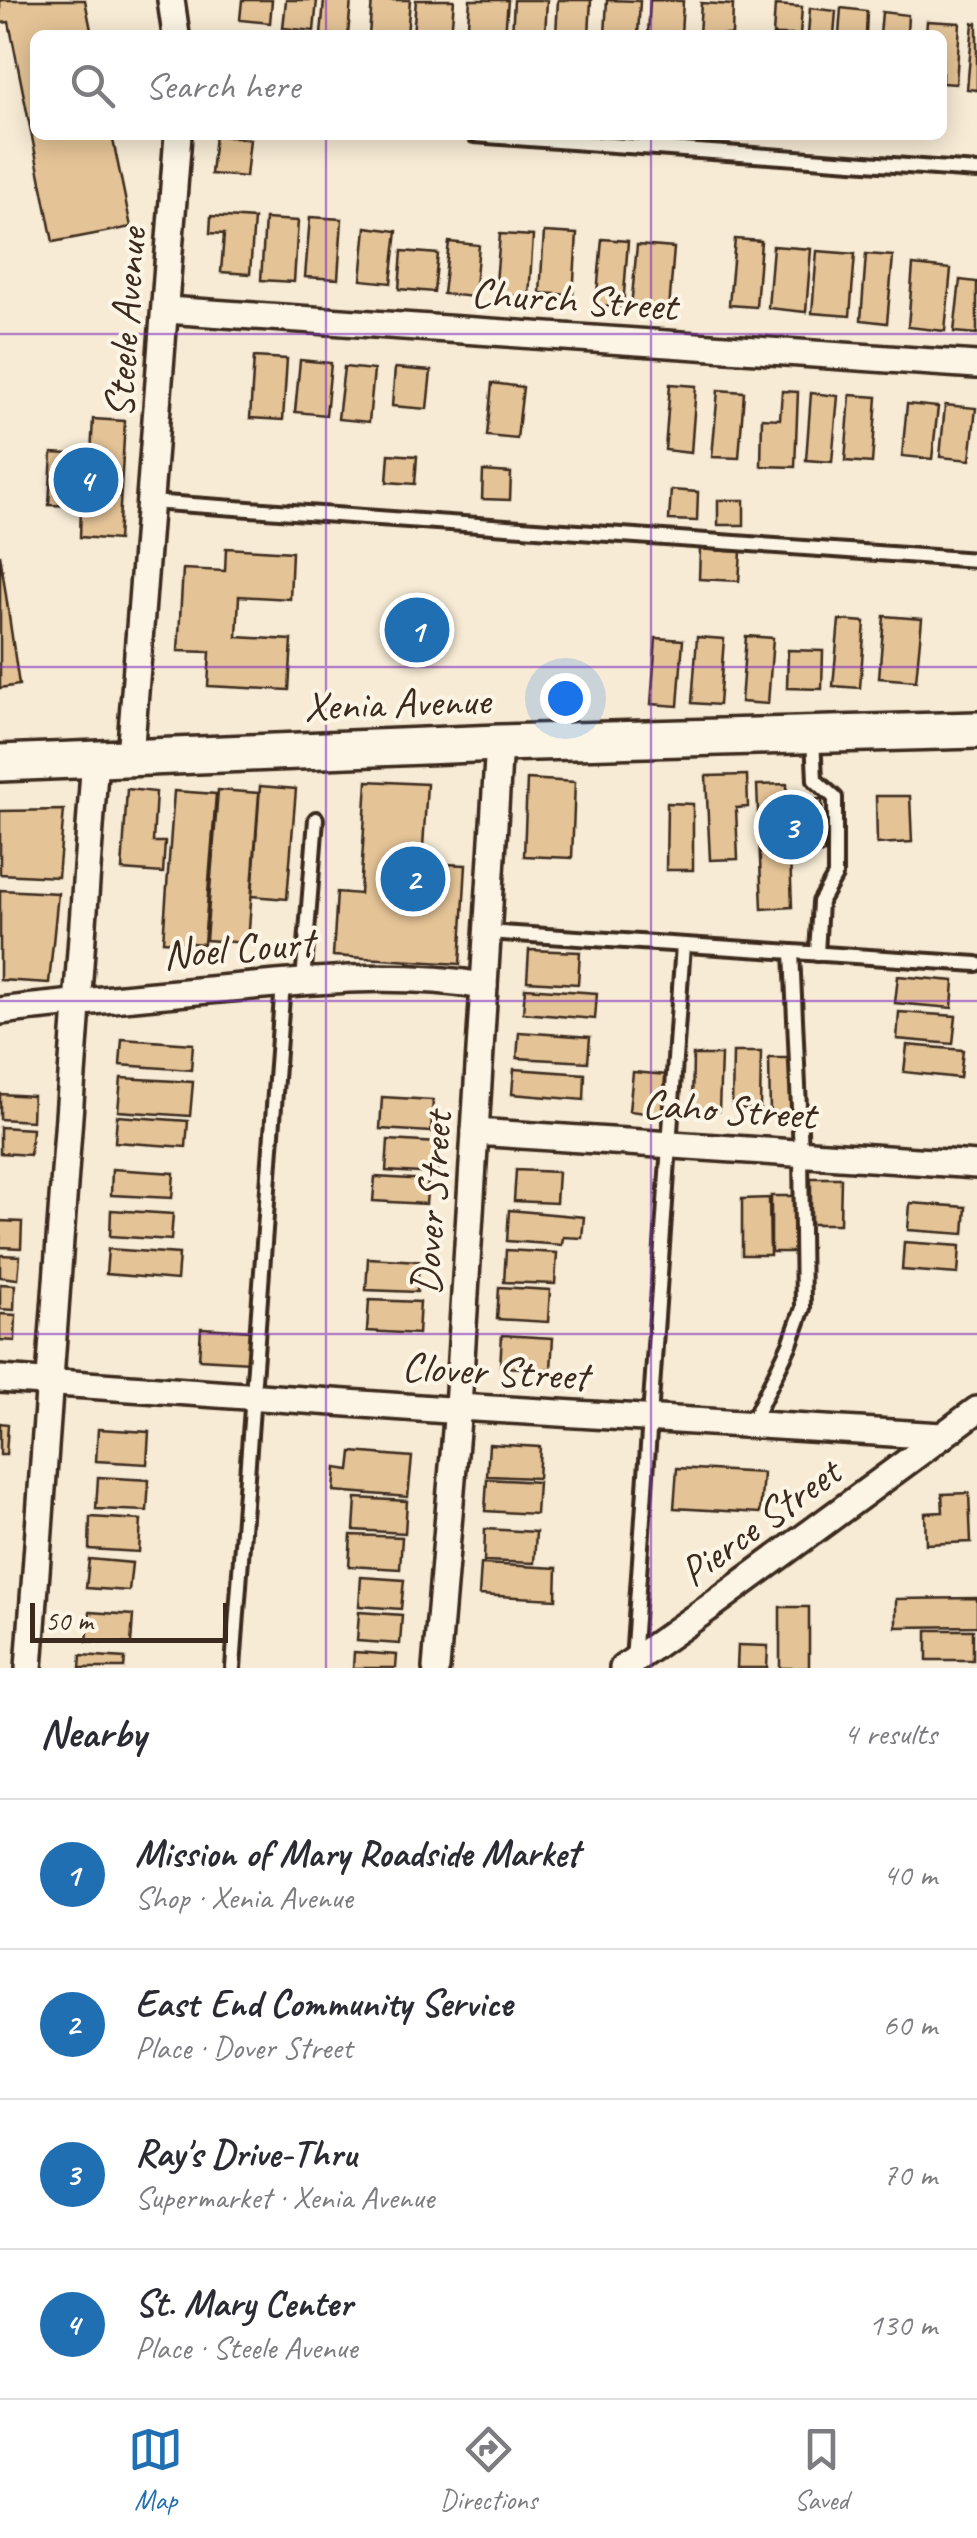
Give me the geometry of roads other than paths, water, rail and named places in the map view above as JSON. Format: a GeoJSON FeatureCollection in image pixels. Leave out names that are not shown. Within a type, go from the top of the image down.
{"type":"FeatureCollection","features":[{"type":"Feature","properties":{"kind":"street"},"geometry":{"type":"LineString","coordinates":[[171,0],[175,30]]}},
{"type":"Feature","properties":{"kind":"street","name":"Steele Avenue"},"geometry":{"type":"LineString","coordinates":[[29,1668],[77,1002],[150,502],[178,140]]}},
{"type":"Feature","properties":{"kind":"street","name":"Church Street"},"geometry":{"type":"LineString","coordinates":[[166,310],[977,365]]}},
{"type":"Feature","properties":{"kind":"street","name":"Xenia Avenue"},"geometry":{"type":"LineString","coordinates":[[0,763],[977,730]]}},
{"type":"Feature","properties":{"kind":"street","name":"Dover Street"},"geometry":{"type":"LineString","coordinates":[[436,1668],[458,1406],[499,744]]}},
{"type":"Feature","properties":{"kind":"street","name":"Noel Court"},"geometry":{"type":"LineString","coordinates":[[0,1011],[379,976],[443,979],[484,986]]}},
{"type":"Feature","properties":{"kind":"street","name":"Caho Street"},"geometry":{"type":"LineString","coordinates":[[475,1132],[977,1164]]}},
{"type":"Feature","properties":{"kind":"street","name":"Clover Street"},"geometry":{"type":"LineString","coordinates":[[0,1380],[448,1410],[458,1406],[942,1436]]}},
{"type":"Feature","properties":{"kind":"street"},"geometry":{"type":"LineString","coordinates":[[942,1436],[977,1410]]}},
{"type":"Feature","properties":{"kind":"street","name":"Pierce Street"},"geometry":{"type":"LineString","coordinates":[[629,1666],[942,1436]]}},
{"type":"Feature","properties":{"kind":"lane"},"geometry":{"type":"LineString","coordinates":[[544,140],[977,171]]}},
{"type":"Feature","properties":{"kind":"lane"},"geometry":{"type":"LineString","coordinates":[[150,502],[977,560]]}},
{"type":"Feature","properties":{"kind":"lane"},"geometry":{"type":"LineString","coordinates":[[813,735],[815,780],[834,798],[834,876],[820,902],[817,954]]}},
{"type":"Feature","properties":{"kind":"lane"},"geometry":{"type":"LineString","coordinates":[[233,1668],[253,1396],[293,982],[316,819]]}},
{"type":"Feature","properties":{"kind":"lane"},"geometry":{"type":"LineString","coordinates":[[487,932],[977,964]]}},
{"type":"Feature","properties":{"kind":"lane"},"geometry":{"type":"LineString","coordinates":[[629,1666],[651,1418],[684,945]]}},
{"type":"Feature","properties":{"kind":"lane"},"geometry":{"type":"LineString","coordinates":[[751,1424],[803,1308],[802,1152],[792,952]]}},
{"type":"Feature","properties":{"kind":"place","name":"St. Mary Center"},"geometry":{"type":"Point","coordinates":[86,480]}},
{"type":"Feature","properties":{"kind":"place","name":"Mission of Mary Roadside Market"},"geometry":{"type":"Point","coordinates":[417,630]}},
{"type":"Feature","properties":{"kind":"place","name":"Ray's Drive-Thru"},"geometry":{"type":"Point","coordinates":[791,827]}},
{"type":"Feature","properties":{"kind":"place","name":"East End Community Service"},"geometry":{"type":"Point","coordinates":[413,879]}}]}
